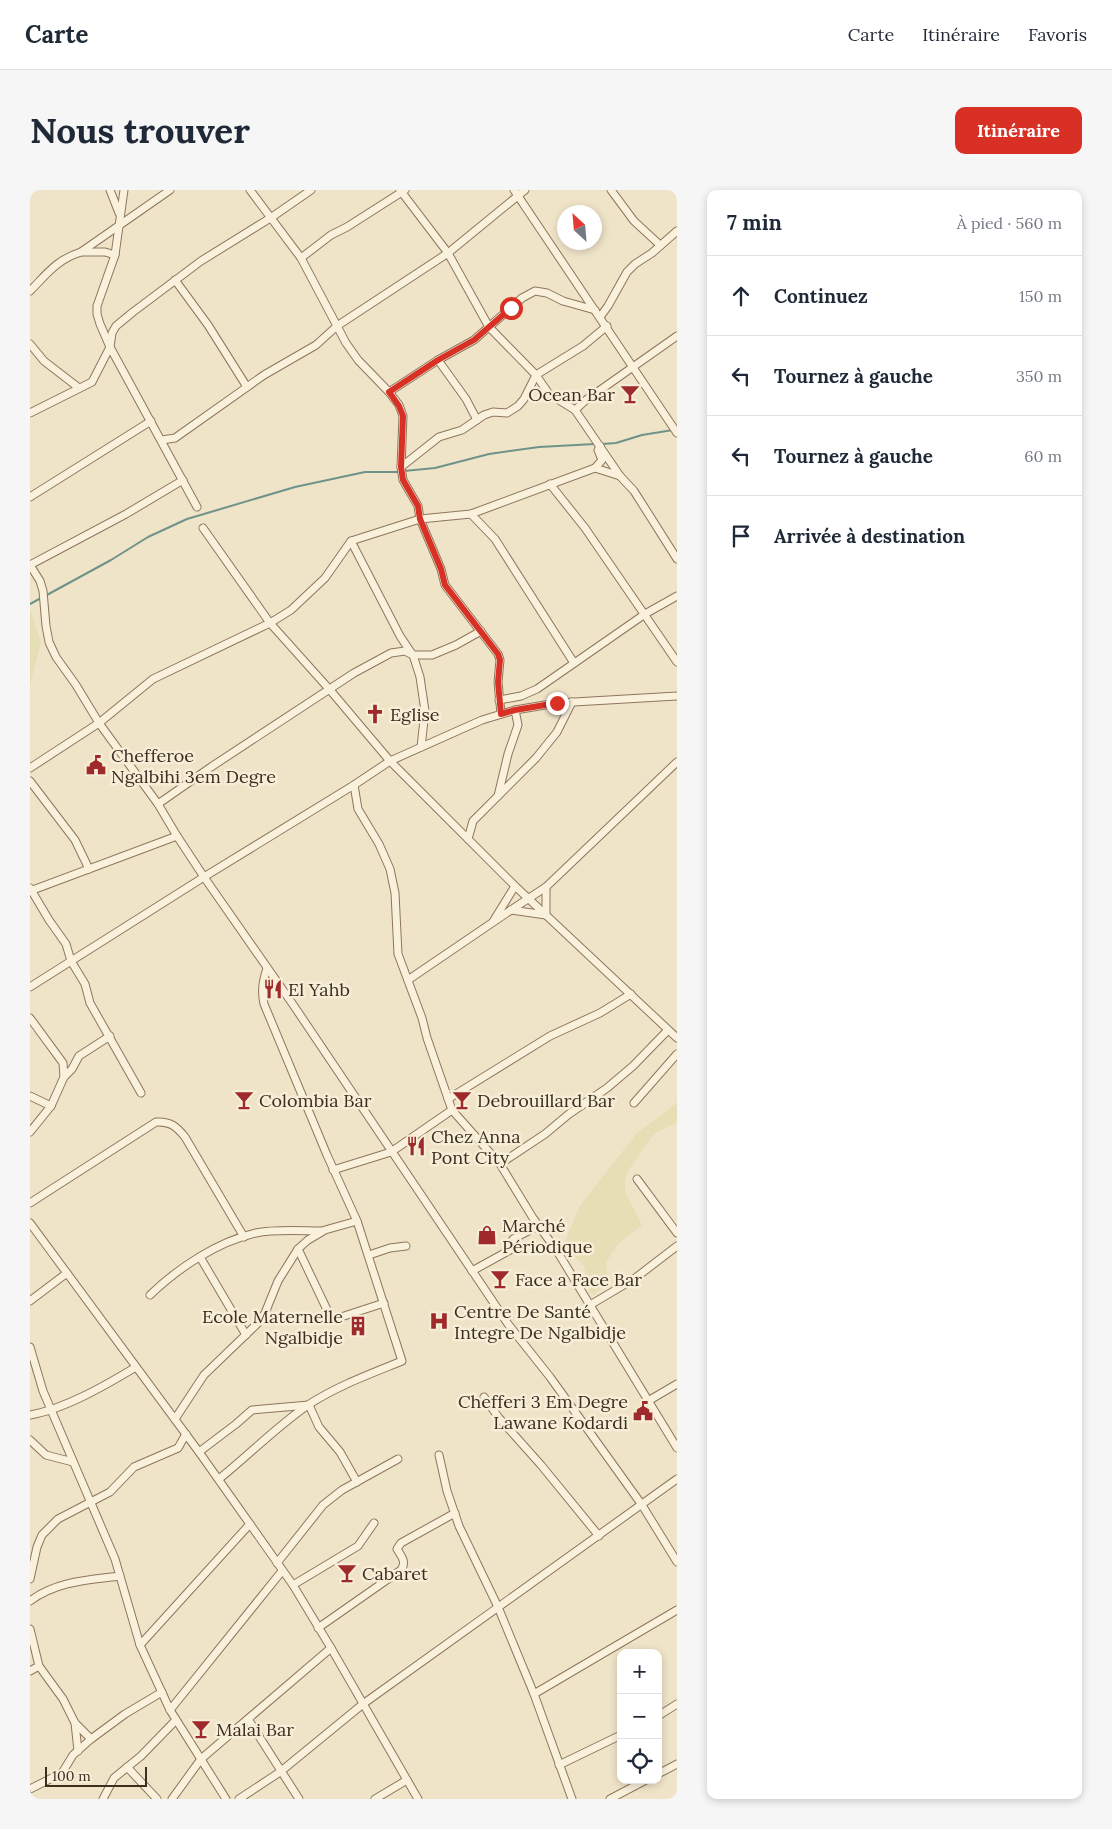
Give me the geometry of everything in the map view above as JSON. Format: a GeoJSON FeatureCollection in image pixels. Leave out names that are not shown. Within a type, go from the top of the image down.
{"type":"FeatureCollection","features":[{"type":"Feature","properties":{"kind":"street"},"geometry":{"type":"LineString","coordinates":[[110,190],[120,216]]}},
{"type":"Feature","properties":{"kind":"street"},"geometry":{"type":"LineString","coordinates":[[124,190],[115,255],[97,306],[97,314],[110,347],[197,507]]}},
{"type":"Feature","properties":{"kind":"street"},"geometry":{"type":"LineString","coordinates":[[30,291],[48,271],[65,258],[81,252],[170,190]]}},
{"type":"Feature","properties":{"kind":"street"},"geometry":{"type":"LineString","coordinates":[[250,190],[301,258],[346,343],[358,360],[389,392],[399,406],[403,416],[401,467],[403,480],[418,506],[420,519],[441,569],[445,585],[498,654],[500,660],[498,700],[501,714]]}},
{"type":"Feature","properties":{"kind":"street"},"geometry":{"type":"LineString","coordinates":[[30,414],[92,382],[110,347],[112,333],[116,326],[202,261],[311,190]]}},
{"type":"Feature","properties":{"kind":"street"},"geometry":{"type":"LineString","coordinates":[[162,440],[174,438],[264,375],[316,345],[338,326],[448,254],[516,192],[525,190]]}},
{"type":"Feature","properties":{"kind":"street"},"geometry":{"type":"LineString","coordinates":[[611,190],[634,222],[660,245]]}},
{"type":"Feature","properties":{"kind":"street"},"geometry":{"type":"LineString","coordinates":[[301,258],[331,235],[347,227],[402,191],[448,254],[489,327],[536,376],[549,394],[575,410],[620,476],[634,491],[677,559]]}},
{"type":"Feature","properties":{"kind":"street"},"geometry":{"type":"LineString","coordinates":[[516,192],[677,432]]}},
{"type":"Feature","properties":{"kind":"street"},"geometry":{"type":"LineString","coordinates":[[600,317],[627,272],[677,231]]}},
{"type":"Feature","properties":{"kind":"street"},"geometry":{"type":"LineString","coordinates":[[81,252],[105,252],[115,255]]}},
{"type":"Feature","properties":{"kind":"street"},"geometry":{"type":"LineString","coordinates":[[175,280],[208,325],[247,387]]}},
{"type":"Feature","properties":{"kind":"street"},"geometry":{"type":"LineString","coordinates":[[389,392],[438,360],[474,340],[522,298],[536,290],[563,301],[595,310]]}},
{"type":"Feature","properties":{"kind":"street"},"geometry":{"type":"LineString","coordinates":[[401,467],[439,438],[462,430],[491,412],[507,413],[518,406],[524,399],[536,376],[583,346],[607,326]]}},
{"type":"Feature","properties":{"kind":"street"},"geometry":{"type":"LineString","coordinates":[[575,410],[586,400],[677,336]]}},
{"type":"Feature","properties":{"kind":"street"},"geometry":{"type":"LineString","coordinates":[[30,344],[44,361],[80,388]]}},
{"type":"Feature","properties":{"kind":"street"},"geometry":{"type":"LineString","coordinates":[[438,360],[466,398],[477,420]]}},
{"type":"Feature","properties":{"kind":"street"},"geometry":{"type":"LineString","coordinates":[[30,497],[151,421]]}},
{"type":"Feature","properties":{"kind":"street"},"geometry":{"type":"LineString","coordinates":[[30,768],[99,723],[153,679],[270,623],[291,610],[325,578],[351,541],[420,519],[471,514],[595,468],[602,460],[598,450],[600,446]]}},
{"type":"Feature","properties":{"kind":"street"},"geometry":{"type":"LineString","coordinates":[[595,468],[620,476]]}},
{"type":"Feature","properties":{"kind":"street"},"geometry":{"type":"LineString","coordinates":[[183,480],[126,514],[30,565],[40,581],[43,591],[49,642],[99,723],[158,804],[204,877],[268,968],[508,1324],[550,1377],[642,1505],[677,1562]]}},
{"type":"Feature","properties":{"kind":"street"},"geometry":{"type":"LineString","coordinates":[[550,484],[585,528],[677,662]]}},
{"type":"Feature","properties":{"kind":"street"},"geometry":{"type":"LineString","coordinates":[[471,514],[495,539],[574,663]]}},
{"type":"Feature","properties":{"kind":"street"},"geometry":{"type":"LineString","coordinates":[[203,528],[270,623],[390,761],[515,886],[677,1038]]}},
{"type":"Feature","properties":{"kind":"street"},"geometry":{"type":"LineString","coordinates":[[351,541],[400,636],[412,655],[420,677],[425,711],[421,747]]}},
{"type":"Feature","properties":{"kind":"street"},"geometry":{"type":"LineString","coordinates":[[498,700],[521,696],[537,689],[645,614],[677,596]]}},
{"type":"Feature","properties":{"kind":"street"},"geometry":{"type":"LineString","coordinates":[[158,804],[210,767],[330,690],[354,672],[391,653],[405,651],[412,655],[432,654],[456,645],[481,631]]}},
{"type":"Feature","properties":{"kind":"street"},"geometry":{"type":"LineString","coordinates":[[30,987],[390,761],[421,747],[482,720],[515,710],[572,702],[677,696]]}},
{"type":"Feature","properties":{"kind":"street"},"geometry":{"type":"LineString","coordinates":[[468,839],[473,821],[536,758],[557,732],[572,702]]}},
{"type":"Feature","properties":{"kind":"street"},"geometry":{"type":"LineString","coordinates":[[498,796],[508,754],[518,724],[515,710]]}},
{"type":"Feature","properties":{"kind":"street"},"geometry":{"type":"LineString","coordinates":[[408,980],[492,922],[546,888],[677,762]]}},
{"type":"Feature","properties":{"kind":"street"},"geometry":{"type":"LineString","coordinates":[[30,781],[75,840],[89,869]]}},
{"type":"Feature","properties":{"kind":"street"},"geometry":{"type":"LineString","coordinates":[[354,785],[358,809],[379,844],[393,880],[398,954],[422,1018],[452,1110],[500,1164],[538,1226],[557,1251],[677,1448]]}},
{"type":"Feature","properties":{"kind":"street"},"geometry":{"type":"LineString","coordinates":[[141,1093],[90,1003],[85,984],[71,961],[66,944],[30,890],[177,836]]}},
{"type":"Feature","properties":{"kind":"street"},"geometry":{"type":"LineString","coordinates":[[492,922],[515,886]]}},
{"type":"Feature","properties":{"kind":"street"},"geometry":{"type":"LineString","coordinates":[[546,888],[546,915]]}},
{"type":"Feature","properties":{"kind":"street"},"geometry":{"type":"LineString","coordinates":[[510,910],[546,915]]}},
{"type":"Feature","properties":{"kind":"street"},"geometry":{"type":"LineString","coordinates":[[219,1479],[279,1427],[309,1405],[353,1382],[402,1361],[357,1221],[271,1025],[262,993],[262,983],[268,968]]}},
{"type":"Feature","properties":{"kind":"street"},"geometry":{"type":"LineString","coordinates":[[620,999],[622,986]]}},
{"type":"Feature","properties":{"kind":"street"},"geometry":{"type":"LineString","coordinates":[[448,1099],[550,1036],[600,1013],[631,994]]}},
{"type":"Feature","properties":{"kind":"street"},"geometry":{"type":"LineString","coordinates":[[30,1018],[62,1063],[72,1069]]}},
{"type":"Feature","properties":{"kind":"street"},"geometry":{"type":"LineString","coordinates":[[500,1164],[545,1134],[568,1114],[607,1088],[634,1066],[668,1030]]}},
{"type":"Feature","properties":{"kind":"street"},"geometry":{"type":"LineString","coordinates":[[30,1132],[51,1106],[64,1077],[72,1069],[79,1056],[110,1036]]}},
{"type":"Feature","properties":{"kind":"street"},"geometry":{"type":"LineString","coordinates":[[634,1103],[677,1054]]}},
{"type":"Feature","properties":{"kind":"street"},"geometry":{"type":"LineString","coordinates":[[62,1063],[64,1077]]}},
{"type":"Feature","properties":{"kind":"street"},"geometry":{"type":"LineString","coordinates":[[30,1096],[51,1106]]}},
{"type":"Feature","properties":{"kind":"street"},"geometry":{"type":"LineString","coordinates":[[333,1170],[391,1152],[452,1110]]}},
{"type":"Feature","properties":{"kind":"street"},"geometry":{"type":"LineString","coordinates":[[30,1203],[156,1122],[167,1121],[177,1127],[185,1137],[244,1236]]}},
{"type":"Feature","properties":{"kind":"street"},"geometry":{"type":"LineString","coordinates":[[637,1179],[677,1233]]}},
{"type":"Feature","properties":{"kind":"street"},"geometry":{"type":"LineString","coordinates":[[150,1294],[175,1272],[200,1257],[244,1236],[265,1232],[325,1230],[357,1221]]}},
{"type":"Feature","properties":{"kind":"street"},"geometry":{"type":"LineString","coordinates":[[30,1223],[175,1418],[293,1585],[418,1799]]}},
{"type":"Feature","properties":{"kind":"street"},"geometry":{"type":"LineString","coordinates":[[472,1271],[505,1253],[511,1248],[513,1239],[538,1226]]}},
{"type":"Feature","properties":{"kind":"street"},"geometry":{"type":"LineString","coordinates":[[175,1418],[204,1375],[246,1335],[265,1313],[278,1281],[298,1249],[308,1240],[325,1230]]}},
{"type":"Feature","properties":{"kind":"street"},"geometry":{"type":"LineString","coordinates":[[369,1255],[390,1248],[406,1246]]}},
{"type":"Feature","properties":{"kind":"street"},"geometry":{"type":"LineString","coordinates":[[590,1305],[634,1279],[677,1246]]}},
{"type":"Feature","properties":{"kind":"street"},"geometry":{"type":"LineString","coordinates":[[298,1249],[331,1318],[335,1319],[384,1302]]}},
{"type":"Feature","properties":{"kind":"street"},"geometry":{"type":"LineString","coordinates":[[200,1257],[246,1335]]}},
{"type":"Feature","properties":{"kind":"street"},"geometry":{"type":"LineString","coordinates":[[30,1301],[67,1273]]}},
{"type":"Feature","properties":{"kind":"street"},"geometry":{"type":"LineString","coordinates":[[30,1347],[37,1375],[72,1462],[115,1558],[140,1644],[170,1710],[226,1799]]}},
{"type":"Feature","properties":{"kind":"street"},"geometry":{"type":"LineString","coordinates":[[30,1415],[51,1409],[104,1386],[136,1367]]}},
{"type":"Feature","properties":{"kind":"street"},"geometry":{"type":"LineString","coordinates":[[648,1401],[677,1384]]}},
{"type":"Feature","properties":{"kind":"street"},"geometry":{"type":"LineString","coordinates":[[484,1397],[499,1418],[541,1465],[599,1536]]}},
{"type":"Feature","properties":{"kind":"street"},"geometry":{"type":"LineString","coordinates":[[199,1452],[252,1410],[309,1405]]}},
{"type":"Feature","properties":{"kind":"street"},"geometry":{"type":"LineString","coordinates":[[309,1405],[319,1427],[340,1452],[357,1482]]}},
{"type":"Feature","properties":{"kind":"street"},"geometry":{"type":"LineString","coordinates":[[30,1579],[37,1547],[42,1535],[58,1519],[110,1492],[134,1467],[178,1448],[186,1434]]}},
{"type":"Feature","properties":{"kind":"street"},"geometry":{"type":"LineString","coordinates":[[30,1440],[46,1455],[72,1462]]}},
{"type":"Feature","properties":{"kind":"street"},"geometry":{"type":"LineString","coordinates":[[440,1455],[447,1491],[455,1514],[498,1607],[534,1694],[572,1799]]}},
{"type":"Feature","properties":{"kind":"street"},"geometry":{"type":"LineString","coordinates":[[277,1563],[323,1505],[342,1490],[398,1459]]}},
{"type":"Feature","properties":{"kind":"street"},"geometry":{"type":"LineString","coordinates":[[239,1799],[280,1772],[364,1704],[677,1479]]}},
{"type":"Feature","properties":{"kind":"street"},"geometry":{"type":"LineString","coordinates":[[318,1628],[402,1570],[404,1563],[396,1549],[401,1543],[455,1514]]}},
{"type":"Feature","properties":{"kind":"street"},"geometry":{"type":"LineString","coordinates":[[293,1585],[358,1546],[374,1523]]}},
{"type":"Feature","properties":{"kind":"street"},"geometry":{"type":"LineString","coordinates":[[140,1644],[250,1524]]}},
{"type":"Feature","properties":{"kind":"street"},"geometry":{"type":"LineString","coordinates":[[170,1710],[282,1571]]}},
{"type":"Feature","properties":{"kind":"street"},"geometry":{"type":"LineString","coordinates":[[30,1601],[41,1593],[76,1581],[120,1576]]}},
{"type":"Feature","properties":{"kind":"street"},"geometry":{"type":"LineString","coordinates":[[534,1694],[677,1610]]}},
{"type":"Feature","properties":{"kind":"street"},"geometry":{"type":"LineString","coordinates":[[30,1629],[39,1666],[63,1699],[75,1723],[91,1739]]}},
{"type":"Feature","properties":{"kind":"street"},"geometry":{"type":"LineString","coordinates":[[172,1799],[201,1759],[331,1648]]}},
{"type":"Feature","properties":{"kind":"street"},"geometry":{"type":"LineString","coordinates":[[30,1671],[39,1666]]}},
{"type":"Feature","properties":{"kind":"street"},"geometry":{"type":"LineString","coordinates":[[30,1790],[62,1773],[78,1750],[91,1739],[125,1714],[162,1692]]}},
{"type":"Feature","properties":{"kind":"street"},"geometry":{"type":"LineString","coordinates":[[662,1713],[677,1704]]}},
{"type":"Feature","properties":{"kind":"street"},"geometry":{"type":"LineString","coordinates":[[248,1719],[280,1772],[299,1799]]}},
{"type":"Feature","properties":{"kind":"street"},"geometry":{"type":"LineString","coordinates":[[103,1799],[114,1778],[141,1756],[176,1720]]}},
{"type":"Feature","properties":{"kind":"street"},"geometry":{"type":"LineString","coordinates":[[75,1723],[78,1750]]}},
{"type":"Feature","properties":{"kind":"street"},"geometry":{"type":"LineString","coordinates":[[559,1765],[617,1737]]}},
{"type":"Feature","properties":{"kind":"street"},"geometry":{"type":"LineString","coordinates":[[662,1772],[677,1764]]}},
{"type":"Feature","properties":{"kind":"street"},"geometry":{"type":"LineString","coordinates":[[127,1767],[157,1799]]}},
{"type":"Feature","properties":{"kind":"street"},"geometry":{"type":"LineString","coordinates":[[375,1799],[407,1780]]}},
{"type":"Feature","properties":{"kind":"street"},"geometry":{"type":"LineString","coordinates":[[610,1799],[638,1784]]}},
{"type":"Feature","properties":{"kind":"shaded area"},"geometry":{"type":"Polygon","coordinates":[[[30,609],[41,642],[30,686],[30,609]]]}},
{"type":"Feature","properties":{"kind":"shaded area"},"geometry":{"type":"Polygon","coordinates":[[[677,1103],[677,1122],[654,1134],[628,1171],[625,1181],[625,1192],[642,1225],[618,1244],[606,1262],[608,1281],[594,1295],[590,1292],[584,1266],[564,1245],[579,1207],[637,1133],[677,1103]]]}},
{"type":"Feature","properties":{"kind":"waterway"},"geometry":{"type":"LineString","coordinates":[[602,444],[616,443],[642,435],[673,430]]}},
{"type":"Feature","properties":{"kind":"waterway"},"geometry":{"type":"LineString","coordinates":[[404,471],[435,468],[489,454],[539,447],[595,444]]}},
{"type":"Feature","properties":{"kind":"waterway"},"geometry":{"type":"LineString","coordinates":[[45,596],[111,560],[148,537],[187,519],[295,487],[365,472],[400,472]]}},
{"type":"Feature","properties":{"kind":"waterway"},"geometry":{"type":"LineString","coordinates":[[30,604],[41,598]]}},
{"type":"Feature","properties":{"kind":"place","name":"Ocean Bar"},"geometry":{"type":"Point","coordinates":[630,394]}},
{"type":"Feature","properties":{"kind":"place","name":"Eglise"},"geometry":{"type":"Point","coordinates":[375,714]}},
{"type":"Feature","properties":{"kind":"place","name":"Chefferoe Ngalbihi 3em Degre"},"geometry":{"type":"Point","coordinates":[96,765]}},
{"type":"Feature","properties":{"kind":"place","name":"El Yahb"},"geometry":{"type":"Point","coordinates":[273,989]}},
{"type":"Feature","properties":{"kind":"place","name":"Colombia Bar"},"geometry":{"type":"Point","coordinates":[244,1100]}},
{"type":"Feature","properties":{"kind":"place","name":"Debrouillard Bar"},"geometry":{"type":"Point","coordinates":[462,1100]}},
{"type":"Feature","properties":{"kind":"place","name":"Chez Anna Pont City"},"geometry":{"type":"Point","coordinates":[416,1146]}},
{"type":"Feature","properties":{"kind":"place","name":"Marché Périodique"},"geometry":{"type":"Point","coordinates":[487,1235]}},
{"type":"Feature","properties":{"kind":"place","name":"Face a Face Bar"},"geometry":{"type":"Point","coordinates":[500,1279]}},
{"type":"Feature","properties":{"kind":"place","name":"Centre De Santé Integre De Ngalbidje"},"geometry":{"type":"Point","coordinates":[439,1321]}},
{"type":"Feature","properties":{"kind":"place","name":"Ecole Maternelle Ngalbidje"},"geometry":{"type":"Point","coordinates":[358,1326]}},
{"type":"Feature","properties":{"kind":"place","name":"Chefferi 3 Em Degre Lawane Kodardi"},"geometry":{"type":"Point","coordinates":[643,1411]}},
{"type":"Feature","properties":{"kind":"place","name":"Cabaret"},"geometry":{"type":"Point","coordinates":[347,1573]}},
{"type":"Feature","properties":{"kind":"place","name":"Malai Bar"},"geometry":{"type":"Point","coordinates":[201,1729]}},
{"type":"Feature","properties":{"kind":"route"},"geometry":{"type":"LineString","coordinates":[[511,308],[474,340],[438,360],[389,392],[399,406],[403,416],[401,467],[403,480],[418,506],[420,519],[441,569],[445,585],[498,654],[500,660],[498,700],[501,714],[557,703]]}}]}
